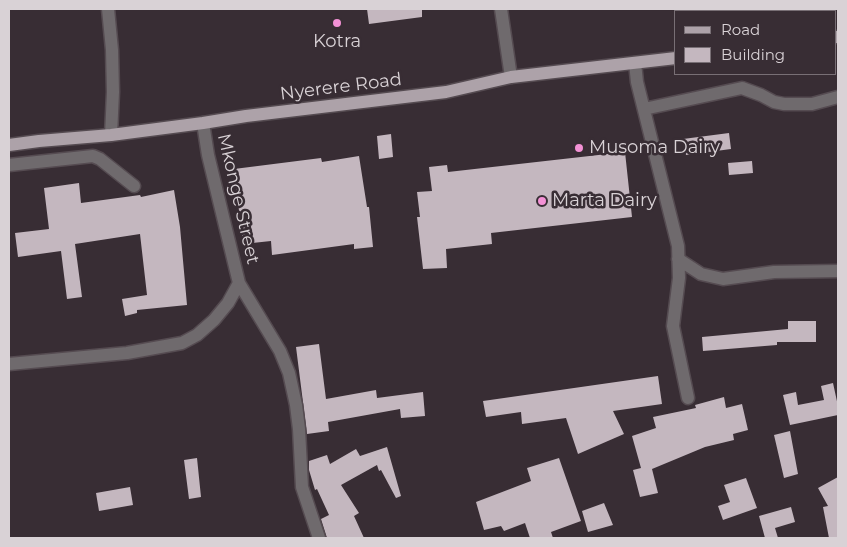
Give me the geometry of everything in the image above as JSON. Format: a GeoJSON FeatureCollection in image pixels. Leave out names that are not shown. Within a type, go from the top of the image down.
{"type":"FeatureCollection","features":[{"type":"Feature","properties":{"kind":"main road","name":"Nyerere Road"},"geometry":{"type":"LineString","coordinates":[[9,145],[111,135],[246,116],[446,92],[511,77],[674,58]]}},
{"type":"Feature","properties":{"kind":"street"},"geometry":{"type":"LineString","coordinates":[[108,9],[112,50],[113,92],[111,135]]}},
{"type":"Feature","properties":{"kind":"street"},"geometry":{"type":"LineString","coordinates":[[502,9],[511,77]]}},
{"type":"Feature","properties":{"kind":"street"},"geometry":{"type":"LineString","coordinates":[[635,63],[637,82],[678,246],[680,278],[673,326],[688,398]]}},
{"type":"Feature","properties":{"kind":"street"},"geometry":{"type":"LineString","coordinates":[[644,109],[742,88],[774,102],[784,104],[812,104],[838,97]]}},
{"type":"Feature","properties":{"kind":"street","name":"Mkonge Street"},"geometry":{"type":"LineString","coordinates":[[203,123],[210,164],[240,283],[280,351],[289,373],[299,429],[302,487],[320,538]]}},
{"type":"Feature","properties":{"kind":"street"},"geometry":{"type":"LineString","coordinates":[[9,165],[93,156],[100,159],[134,186]]}},
{"type":"Feature","properties":{"kind":"street"},"geometry":{"type":"LineString","coordinates":[[678,259],[701,274],[723,279],[774,272],[838,271]]}},
{"type":"Feature","properties":{"kind":"street"},"geometry":{"type":"LineString","coordinates":[[9,364],[127,354],[182,343],[214,320],[228,303],[240,283]]}},
{"type":"Feature","properties":{"kind":"building"},"geometry":{"type":"Polygon","coordinates":[[[367,9],[422,9],[422,17],[369,24],[367,9]]]}},
{"type":"Feature","properties":{"kind":"building"},"geometry":{"type":"Polygon","coordinates":[[[729,133],[731,149],[686,155],[683,139],[729,133]]]}},
{"type":"Feature","properties":{"kind":"building"},"geometry":{"type":"Polygon","coordinates":[[[391,134],[393,157],[379,159],[377,136],[391,134]]]}},
{"type":"Feature","properties":{"kind":"building","name":"Marta Dairy"},"geometry":{"type":"Polygon","coordinates":[[[625,152],[632,217],[491,233],[492,244],[446,249],[447,268],[423,269],[417,217],[420,217],[417,192],[432,191],[429,167],[447,165],[448,172],[625,152]]]}},
{"type":"Feature","properties":{"kind":"building"},"geometry":{"type":"Polygon","coordinates":[[[359,156],[367,207],[369,207],[373,247],[354,249],[354,244],[272,255],[271,241],[243,244],[234,169],[321,158],[322,162],[359,156]]]}},
{"type":"Feature","properties":{"kind":"building"},"geometry":{"type":"Polygon","coordinates":[[[752,161],[753,173],[729,175],[728,163],[752,161]]]}},
{"type":"Feature","properties":{"kind":"building"},"geometry":{"type":"Polygon","coordinates":[[[79,183],[81,203],[140,195],[141,197],[174,190],[180,227],[187,305],[137,310],[137,313],[125,316],[122,299],[147,295],[140,234],[75,244],[82,297],[67,299],[61,251],[18,257],[15,233],[49,229],[44,188],[79,183]]]}},
{"type":"Feature","properties":{"kind":"building"},"geometry":{"type":"Polygon","coordinates":[[[788,321],[816,321],[816,342],[777,342],[777,345],[703,351],[702,337],[788,329],[788,321]]]}},
{"type":"Feature","properties":{"kind":"building"},"geometry":{"type":"Polygon","coordinates":[[[319,344],[326,399],[376,390],[377,398],[423,392],[425,416],[401,418],[400,409],[328,422],[329,431],[307,434],[296,347],[319,344]]]}},
{"type":"Feature","properties":{"kind":"building"},"geometry":{"type":"Polygon","coordinates":[[[658,376],[662,404],[613,411],[624,434],[578,454],[566,418],[522,424],[521,412],[486,417],[483,401],[658,376]]]}},
{"type":"Feature","properties":{"kind":"building"},"geometry":{"type":"Polygon","coordinates":[[[833,383],[838,415],[790,425],[783,395],[796,392],[798,405],[824,400],[821,386],[833,383]]]}},
{"type":"Feature","properties":{"kind":"building"},"geometry":{"type":"Polygon","coordinates":[[[724,397],[726,408],[742,404],[748,430],[733,434],[734,440],[705,447],[652,469],[658,493],[640,497],[633,470],[641,468],[632,436],[656,428],[653,417],[696,408],[695,405],[724,397]]]}},
{"type":"Feature","properties":{"kind":"building"},"geometry":{"type":"Polygon","coordinates":[[[790,431],[798,474],[784,478],[774,435],[790,431]]]}},
{"type":"Feature","properties":{"kind":"building"},"geometry":{"type":"Polygon","coordinates":[[[387,447],[401,496],[396,498],[377,465],[341,485],[359,513],[354,516],[364,538],[327,538],[321,519],[329,515],[317,489],[315,490],[309,470],[309,461],[327,455],[330,464],[356,449],[360,456],[387,447]]]}},
{"type":"Feature","properties":{"kind":"building"},"geometry":{"type":"Polygon","coordinates":[[[197,458],[201,497],[189,499],[184,460],[197,458]]]}},
{"type":"Feature","properties":{"kind":"building"},"geometry":{"type":"Polygon","coordinates":[[[559,458],[581,521],[551,532],[553,538],[530,538],[525,523],[504,531],[501,526],[484,530],[476,502],[531,481],[527,468],[559,458]]]}},
{"type":"Feature","properties":{"kind":"building"},"geometry":{"type":"Polygon","coordinates":[[[838,477],[838,538],[829,538],[823,507],[828,506],[818,488],[838,477]]]}},
{"type":"Feature","properties":{"kind":"building"},"geometry":{"type":"Polygon","coordinates":[[[746,478],[757,508],[723,520],[718,506],[730,502],[724,485],[746,478]]]}},
{"type":"Feature","properties":{"kind":"building"},"geometry":{"type":"Polygon","coordinates":[[[130,487],[133,505],[99,511],[96,493],[130,487]]]}},
{"type":"Feature","properties":{"kind":"building"},"geometry":{"type":"Polygon","coordinates":[[[604,503],[613,525],[588,532],[582,511],[604,503]]]}},
{"type":"Feature","properties":{"kind":"building"},"geometry":{"type":"Polygon","coordinates":[[[791,507],[795,522],[775,528],[778,538],[765,538],[759,516],[791,507]]]}},
{"type":"Feature","properties":{"kind":"place","name":"Kotra"},"geometry":{"type":"Point","coordinates":[337,23]}},
{"type":"Feature","properties":{"kind":"place","name":"Musoma Dairy"},"geometry":{"type":"Point","coordinates":[579,148]}},
{"type":"Feature","properties":{"kind":"place","name":"Marta Dairy"},"geometry":{"type":"Point","coordinates":[542,201]}}]}
